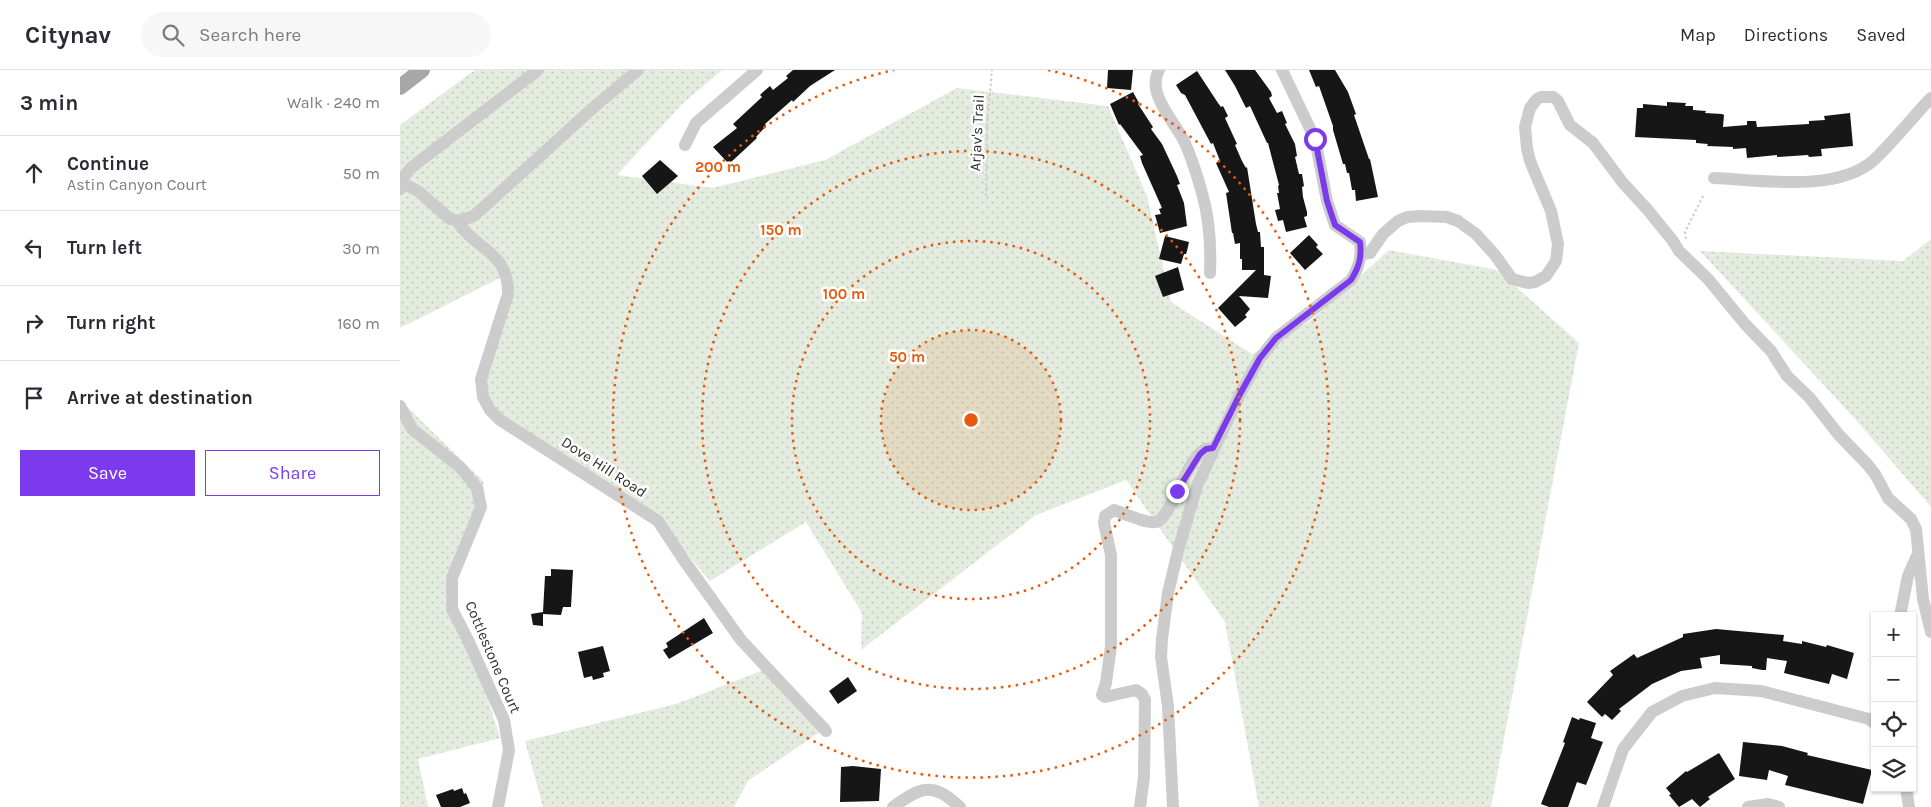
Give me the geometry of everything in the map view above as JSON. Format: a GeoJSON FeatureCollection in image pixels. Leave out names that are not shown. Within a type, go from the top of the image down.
{"type":"FeatureCollection","features":[{"type":"Feature","properties":{"kind":"main road"},"geometry":{"type":"LineString","coordinates":[[400,88],[422,70]]}},
{"type":"Feature","properties":{"kind":"street","name":"Dove Hill Road"},"geometry":{"type":"LineString","coordinates":[[538,70],[412,167],[405,175],[401,186],[418,191],[445,215],[457,221],[464,232],[486,248],[503,266],[508,283],[508,294],[481,379],[483,397],[490,410],[500,420],[658,522],[741,640],[826,730]]}},
{"type":"Feature","properties":{"kind":"street"},"geometry":{"type":"LineString","coordinates":[[457,221],[465,220],[475,215],[594,107],[638,70]]}},
{"type":"Feature","properties":{"kind":"street"},"geometry":{"type":"LineString","coordinates":[[685,145],[696,123],[757,70]]}},
{"type":"Feature","properties":{"kind":"street"},"geometry":{"type":"LineString","coordinates":[[1159,70],[1155,85],[1162,103],[1184,140],[1202,194],[1210,251],[1210,273]]}},
{"type":"Feature","properties":{"kind":"street"},"geometry":{"type":"LineString","coordinates":[[1173,807],[1168,715],[1161,657],[1162,640],[1168,593],[1197,486],[1213,448],[1260,358],[1276,338],[1351,280],[1358,269],[1362,254],[1360,242],[1335,225],[1327,201],[1315,139],[1282,70]]}},
{"type":"Feature","properties":{"kind":"street"},"geometry":{"type":"LineString","coordinates":[[1362,254],[1370,253],[1383,234],[1398,221],[1407,217],[1447,217],[1458,221],[1476,234],[1495,255],[1512,279],[1528,283],[1535,282],[1546,276],[1556,261],[1558,244],[1551,211],[1530,161],[1525,127],[1530,108],[1537,99],[1548,96],[1558,101],[1570,125],[1593,143],[1623,183],[1647,209],[1677,248],[1708,279],[1745,324],[1771,351],[1787,376],[1809,397],[1839,435],[1867,464],[1875,474],[1888,498],[1911,519],[1916,529],[1923,599],[1931,632]]}},
{"type":"Feature","properties":{"kind":"street"},"geometry":{"type":"LineString","coordinates":[[1714,178],[1812,182],[1846,176],[1873,161],[1931,98]]}},
{"type":"Feature","properties":{"kind":"street","name":"Cottlestone Court"},"geometry":{"type":"LineString","coordinates":[[400,406],[412,429],[460,467],[477,488],[481,507],[452,578],[452,609],[504,720],[509,750],[498,807]]}},
{"type":"Feature","properties":{"kind":"street"},"geometry":{"type":"LineString","coordinates":[[1140,807],[1143,786],[1146,710],[1142,694],[1133,690],[1105,697],[1102,695],[1106,683],[1111,646],[1111,555],[1104,523],[1105,516],[1114,510],[1146,521],[1155,522],[1163,518],[1200,454],[1206,449],[1213,448]]}},
{"type":"Feature","properties":{"kind":"street"},"geometry":{"type":"LineString","coordinates":[[1901,612],[1908,576],[1918,546]]}},
{"type":"Feature","properties":{"kind":"street"},"geometry":{"type":"LineString","coordinates":[[1603,807],[1623,749],[1652,712],[1682,696],[1715,688],[1761,691],[1871,721]]}},
{"type":"Feature","properties":{"kind":"street"},"geometry":{"type":"LineString","coordinates":[[894,807],[910,795],[928,789],[942,793],[960,807]]}},
{"type":"Feature","properties":{"kind":"street"},"geometry":{"type":"LineString","coordinates":[[1907,792],[1909,807]]}},
{"type":"Feature","properties":{"kind":"street"},"geometry":{"type":"LineString","coordinates":[[1748,807],[1768,804],[1779,807]]}},
{"type":"Feature","properties":{"kind":"path","name":"Arjav's Trail"},"geometry":{"type":"LineString","coordinates":[[986,196],[987,126],[992,70]]}},
{"type":"Feature","properties":{"kind":"path"},"geometry":{"type":"LineString","coordinates":[[1677,248],[1687,237],[1685,232],[1704,194]]}},
{"type":"Feature","properties":{"kind":"shaded area"},"geometry":{"type":"Polygon","coordinates":[[[475,70],[722,70],[682,104],[617,175],[713,188],[825,160],[957,88],[1108,106],[1147,196],[1171,302],[1252,354],[1310,321],[1389,250],[1497,270],[1579,343],[1491,807],[1259,807],[1225,622],[1126,480],[1036,515],[861,650],[862,613],[806,522],[710,581],[666,530],[505,421],[486,400],[487,372],[506,275],[400,328],[400,125],[475,70]]]}},
{"type":"Feature","properties":{"kind":"shaded area"},"geometry":{"type":"Polygon","coordinates":[[[1931,239],[1931,507],[1857,421],[1700,251],[1903,261],[1931,239]]]}},
{"type":"Feature","properties":{"kind":"shaded area"},"geometry":{"type":"Polygon","coordinates":[[[400,400],[483,481],[486,506],[452,593],[478,666],[500,738],[418,759],[428,807],[400,807],[400,400]]]}},
{"type":"Feature","properties":{"kind":"shaded area"},"geometry":{"type":"Polygon","coordinates":[[[771,667],[830,725],[748,781],[734,807],[543,807],[525,741],[676,704],[771,667]]]}},
{"type":"Feature","properties":{"kind":"building"},"geometry":{"type":"Polygon","coordinates":[[[793,70],[835,70],[810,86],[793,102],[792,100],[765,124],[766,126],[757,138],[729,164],[713,147],[737,128],[733,124],[762,97],[760,95],[763,92],[770,86],[773,90],[788,78],[786,76],[793,70]]]}},
{"type":"Feature","properties":{"kind":"building"},"geometry":{"type":"Polygon","coordinates":[[[1108,70],[1133,70],[1131,90],[1107,88],[1108,70]]]}},
{"type":"Feature","properties":{"kind":"building"},"geometry":{"type":"Polygon","coordinates":[[[1225,70],[1255,70],[1271,92],[1272,96],[1269,98],[1277,113],[1282,111],[1287,123],[1285,124],[1295,144],[1297,156],[1295,157],[1299,174],[1302,174],[1303,197],[1307,212],[1307,216],[1304,217],[1307,227],[1286,232],[1283,220],[1278,221],[1275,210],[1280,209],[1277,193],[1279,193],[1279,185],[1268,143],[1250,106],[1246,108],[1225,70]]]}},
{"type":"Feature","properties":{"kind":"building"},"geometry":{"type":"Polygon","coordinates":[[[1309,70],[1335,70],[1348,92],[1370,159],[1378,197],[1356,201],[1355,190],[1352,190],[1349,173],[1347,173],[1345,164],[1343,164],[1333,126],[1319,86],[1316,87],[1309,70]]]}},
{"type":"Feature","properties":{"kind":"building"},"geometry":{"type":"Polygon","coordinates":[[[1197,71],[1218,103],[1221,107],[1223,106],[1228,116],[1225,118],[1237,144],[1235,145],[1242,161],[1247,167],[1256,224],[1258,232],[1260,232],[1261,247],[1264,247],[1264,275],[1271,276],[1268,298],[1239,296],[1250,309],[1245,315],[1247,317],[1235,327],[1218,308],[1256,270],[1242,270],[1240,243],[1235,244],[1232,233],[1226,193],[1229,192],[1216,163],[1220,161],[1213,143],[1211,144],[1185,95],[1181,93],[1176,85],[1197,71]]]}},
{"type":"Feature","properties":{"kind":"building"},"geometry":{"type":"Polygon","coordinates":[[[1133,92],[1138,104],[1153,127],[1151,129],[1162,144],[1177,176],[1180,184],[1177,185],[1184,203],[1187,226],[1160,233],[1155,215],[1161,214],[1159,209],[1162,208],[1142,163],[1140,156],[1143,155],[1119,125],[1110,104],[1133,92]]]}},
{"type":"Feature","properties":{"kind":"building"},"geometry":{"type":"Polygon","coordinates":[[[1667,102],[1686,103],[1685,106],[1693,106],[1693,110],[1722,114],[1724,115],[1723,127],[1747,125],[1747,121],[1756,121],[1757,127],[1809,124],[1809,121],[1825,120],[1824,116],[1850,113],[1853,146],[1821,149],[1822,156],[1777,157],[1777,155],[1747,158],[1746,148],[1733,149],[1733,147],[1707,146],[1708,144],[1696,143],[1696,140],[1635,137],[1637,108],[1643,108],[1643,104],[1667,106],[1667,102]]]}},
{"type":"Feature","properties":{"kind":"building"},"geometry":{"type":"Polygon","coordinates":[[[660,160],[678,176],[657,194],[642,176],[660,160]]]}},
{"type":"Feature","properties":{"kind":"building"},"geometry":{"type":"Polygon","coordinates":[[[1309,235],[1323,254],[1305,270],[1290,253],[1309,235]]]}},
{"type":"Feature","properties":{"kind":"building"},"geometry":{"type":"Polygon","coordinates":[[[1165,236],[1189,242],[1181,264],[1159,259],[1165,236]]]}},
{"type":"Feature","properties":{"kind":"building"},"geometry":{"type":"Polygon","coordinates":[[[1178,267],[1184,290],[1163,297],[1155,276],[1178,267]]]}},
{"type":"Feature","properties":{"kind":"building"},"geometry":{"type":"Polygon","coordinates":[[[551,569],[573,570],[571,607],[563,607],[561,615],[543,614],[543,626],[533,625],[531,614],[543,612],[545,576],[551,576],[551,569]]]}},
{"type":"Feature","properties":{"kind":"building"},"geometry":{"type":"Polygon","coordinates":[[[704,618],[713,633],[669,659],[663,650],[668,647],[666,643],[704,618]]]}},
{"type":"Feature","properties":{"kind":"building"},"geometry":{"type":"Polygon","coordinates":[[[1716,629],[1784,635],[1783,641],[1802,644],[1802,641],[1826,647],[1827,645],[1854,653],[1847,679],[1832,674],[1829,684],[1784,673],[1787,661],[1767,658],[1766,670],[1752,668],[1752,666],[1720,664],[1720,655],[1700,658],[1702,668],[1681,671],[1652,684],[1619,709],[1621,711],[1612,720],[1605,714],[1602,717],[1587,702],[1613,675],[1610,671],[1634,654],[1637,658],[1683,637],[1683,634],[1716,629]]]}},
{"type":"Feature","properties":{"kind":"building"},"geometry":{"type":"Polygon","coordinates":[[[603,646],[610,671],[603,673],[604,677],[593,680],[592,676],[584,678],[578,652],[603,646]]]}},
{"type":"Feature","properties":{"kind":"building"},"geometry":{"type":"Polygon","coordinates":[[[848,677],[857,691],[838,704],[829,691],[848,677]]]}},
{"type":"Feature","properties":{"kind":"building"},"geometry":{"type":"Polygon","coordinates":[[[1572,717],[1596,723],[1591,738],[1603,742],[1586,785],[1577,782],[1568,807],[1549,807],[1541,804],[1565,743],[1563,742],[1572,717]]]}},
{"type":"Feature","properties":{"kind":"building"},"geometry":{"type":"Polygon","coordinates":[[[1743,742],[1782,746],[1808,753],[1807,755],[1871,770],[1863,804],[1785,785],[1788,776],[1769,770],[1767,780],[1739,776],[1743,742]]]}},
{"type":"Feature","properties":{"kind":"building"},"geometry":{"type":"Polygon","coordinates":[[[1719,753],[1735,779],[1708,797],[1710,799],[1700,807],[1692,799],[1679,807],[1666,788],[1686,771],[1719,753]]]}},
{"type":"Feature","properties":{"kind":"building"},"geometry":{"type":"Polygon","coordinates":[[[853,766],[881,769],[879,801],[840,802],[841,767],[853,766]]]}},
{"type":"Feature","properties":{"kind":"building"},"geometry":{"type":"Polygon","coordinates":[[[462,788],[470,803],[460,807],[441,807],[436,795],[462,788]]]}},
{"type":"Feature","properties":{"kind":"route"},"geometry":{"type":"LineString","coordinates":[[1177,491],[1187,472],[1200,454],[1206,449],[1213,448],[1260,358],[1276,338],[1351,280],[1358,269],[1362,254],[1360,242],[1335,225],[1327,201],[1315,139]]}}]}
